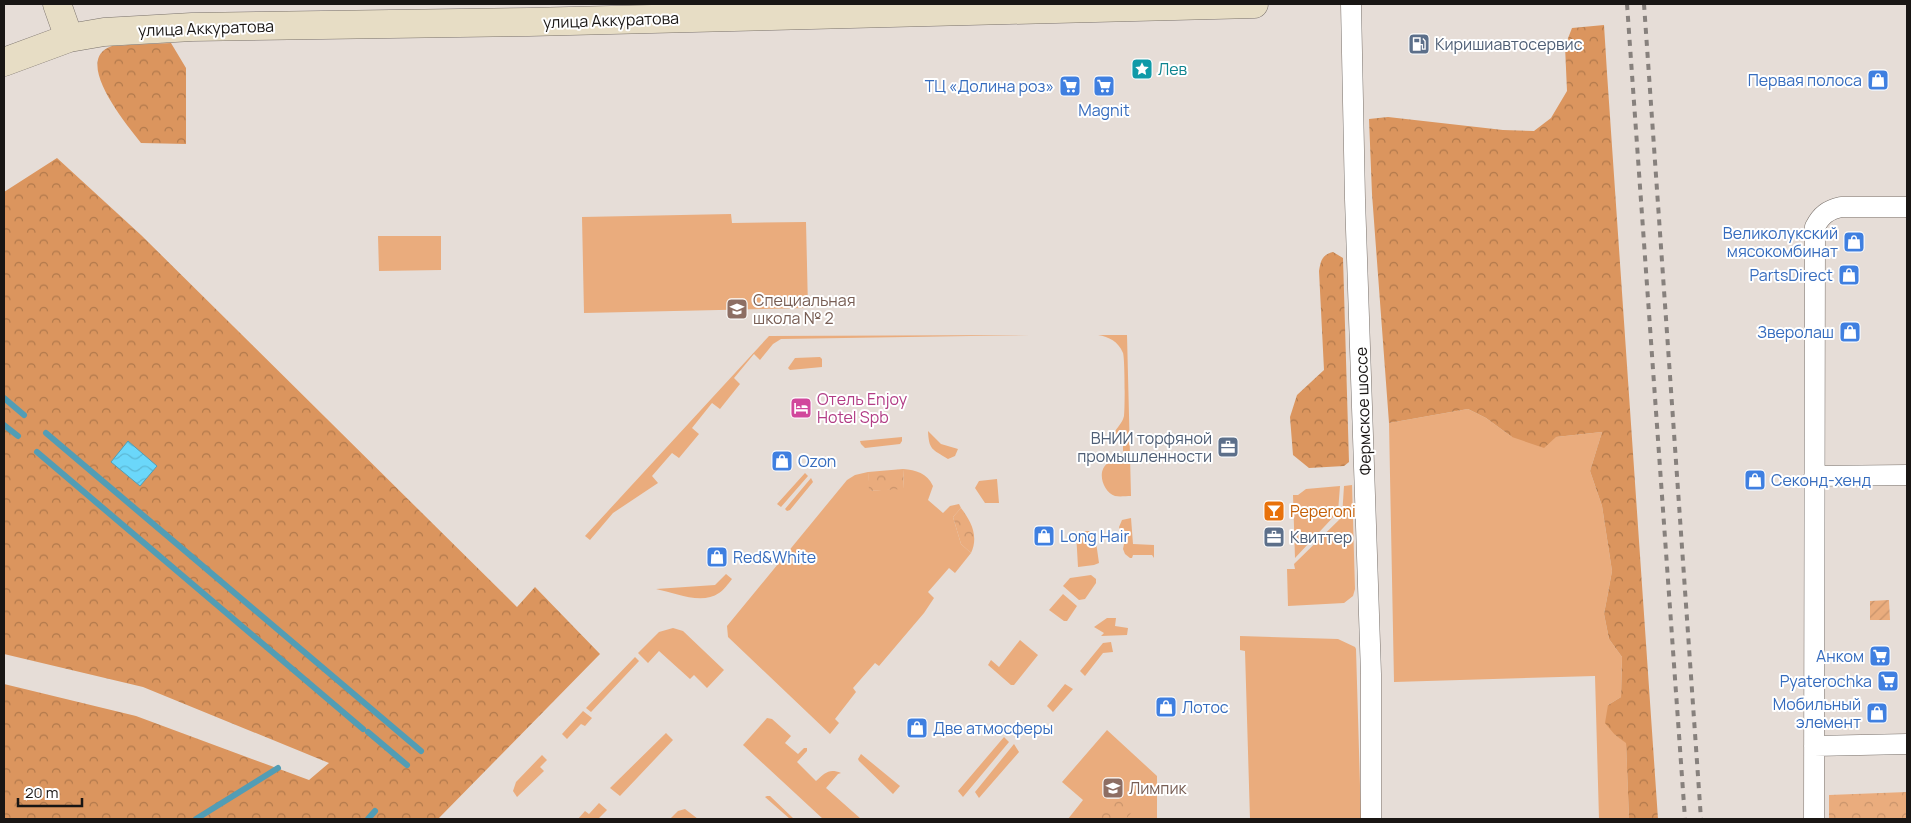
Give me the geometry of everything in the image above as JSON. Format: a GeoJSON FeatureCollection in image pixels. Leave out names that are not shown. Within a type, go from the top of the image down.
{"type":"FeatureCollection","features":[{"type":"Feature","properties":{"kind":"street"},"geometry":{"type":"LineString","coordinates":[[57,4],[68,38]]}},
{"type":"Feature","properties":{"kind":"street","name":"улица Аккуратова"},"geometry":{"type":"LineString","coordinates":[[4,62],[68,38],[104,32],[192,27],[519,22],[1254,4]]}},
{"type":"Feature","properties":{"kind":"street","name":"Фермское шоссе"},"geometry":{"type":"LineString","coordinates":[[1351,4],[1355,199],[1371,674],[1371,819]]}},
{"type":"Feature","properties":{"kind":"street"},"geometry":{"type":"LineString","coordinates":[[1814,819],[1814,236],[1818,220],[1831,210],[1841,208],[1907,207]]}},
{"type":"Feature","properties":{"kind":"street"},"geometry":{"type":"LineString","coordinates":[[1814,476],[1907,475]]}},
{"type":"Feature","properties":{"kind":"street"},"geometry":{"type":"LineString","coordinates":[[1814,746],[1907,744]]}},
{"type":"Feature","properties":{"kind":"green space"},"geometry":{"type":"Polygon","coordinates":[[[1604,25],[1658,819],[1629,819],[1626,743],[1615,735],[1605,723],[1608,705],[1621,697],[1622,657],[1609,639],[1604,614],[1612,571],[1602,506],[1590,471],[1602,432],[1556,437],[1544,448],[1512,437],[1486,418],[1468,409],[1389,423],[1372,194],[1369,119],[1388,117],[1503,130],[1534,131],[1551,118],[1567,91],[1565,46],[1572,28],[1604,25]]]}},
{"type":"Feature","properties":{"kind":"green space"},"geometry":{"type":"Polygon","coordinates":[[[171,43],[186,68],[186,144],[141,143],[106,93],[97,64],[101,53],[112,46],[171,43]]]}},
{"type":"Feature","properties":{"kind":"green space"},"geometry":{"type":"Polygon","coordinates":[[[57,158],[141,235],[517,607],[535,587],[600,654],[438,819],[4,819],[4,684],[136,716],[309,780],[329,763],[143,687],[4,654],[4,192],[57,158]]]}},
{"type":"Feature","properties":{"kind":"green space"},"geometry":{"type":"Polygon","coordinates":[[[731,214],[732,223],[806,222],[808,308],[584,313],[582,217],[731,214]]]}},
{"type":"Feature","properties":{"kind":"green space"},"geometry":{"type":"Polygon","coordinates":[[[378,236],[441,236],[441,270],[379,271],[378,236]]]}},
{"type":"Feature","properties":{"kind":"green space"},"geometry":{"type":"Polygon","coordinates":[[[1333,252],[1343,258],[1349,462],[1344,466],[1309,468],[1293,455],[1290,417],[1297,395],[1324,370],[1319,271],[1323,258],[1333,252]]]}},
{"type":"Feature","properties":{"kind":"green space"},"geometry":{"type":"Polygon","coordinates":[[[1030,335],[781,339],[773,344],[760,360],[754,354],[734,378],[740,384],[720,409],[712,403],[692,428],[699,434],[679,458],[672,453],[652,476],[658,483],[613,513],[590,540],[585,536],[769,336],[1030,335]]]}},
{"type":"Feature","properties":{"kind":"green space"},"geometry":{"type":"Polygon","coordinates":[[[1098,335],[1127,335],[1131,496],[1115,496],[1111,494],[1102,481],[1102,471],[1108,463],[1123,461],[1123,441],[1115,440],[1113,437],[1124,416],[1124,357],[1119,345],[1113,340],[1098,335]]]}},
{"type":"Feature","properties":{"kind":"green space"},"geometry":{"type":"Polygon","coordinates":[[[820,357],[822,359],[822,367],[790,370],[788,368],[795,358],[820,357]]]}},
{"type":"Feature","properties":{"kind":"green space"},"geometry":{"type":"Polygon","coordinates":[[[1468,409],[1486,418],[1512,437],[1556,437],[1602,432],[1590,471],[1602,506],[1612,571],[1604,614],[1609,639],[1622,657],[1621,697],[1608,705],[1615,735],[1626,742],[1629,819],[1599,819],[1595,676],[1394,682],[1389,423],[1468,409]]]}},
{"type":"Feature","properties":{"kind":"green space"},"geometry":{"type":"Polygon","coordinates":[[[928,431],[941,444],[958,449],[955,456],[948,459],[935,451],[929,442],[928,431]]]}},
{"type":"Feature","properties":{"kind":"green space"},"geometry":{"type":"Polygon","coordinates":[[[902,437],[900,444],[865,448],[860,441],[902,437]]]}},
{"type":"Feature","properties":{"kind":"green space"},"geometry":{"type":"Polygon","coordinates":[[[903,469],[917,471],[928,478],[933,486],[928,500],[943,513],[950,506],[959,504],[961,508],[953,517],[961,544],[971,553],[955,573],[949,568],[928,592],[934,598],[924,613],[879,666],[875,663],[853,688],[856,692],[835,719],[839,723],[830,734],[728,637],[727,626],[847,480],[855,475],[868,472],[870,491],[904,488],[903,469]]]}},
{"type":"Feature","properties":{"kind":"green space"},"geometry":{"type":"Polygon","coordinates":[[[903,469],[904,489],[869,491],[868,472],[903,469]]]}},
{"type":"Feature","properties":{"kind":"green space"},"geometry":{"type":"Polygon","coordinates":[[[805,473],[808,476],[781,507],[777,504],[805,473]]]}},
{"type":"Feature","properties":{"kind":"green space"},"geometry":{"type":"Polygon","coordinates":[[[811,478],[813,482],[790,510],[787,511],[785,509],[811,478]]]}},
{"type":"Feature","properties":{"kind":"green space"},"geometry":{"type":"Polygon","coordinates":[[[997,479],[999,503],[985,503],[975,488],[979,481],[997,479]]]}},
{"type":"Feature","properties":{"kind":"green space"},"geometry":{"type":"Polygon","coordinates":[[[1352,485],[1355,589],[1353,596],[1344,603],[1288,606],[1287,569],[1295,569],[1294,564],[1342,517],[1344,486],[1352,485]]]}},
{"type":"Feature","properties":{"kind":"green space"},"geometry":{"type":"Polygon","coordinates":[[[1340,486],[1338,512],[1295,558],[1293,495],[1298,495],[1306,489],[1340,486]]]}},
{"type":"Feature","properties":{"kind":"green space"},"geometry":{"type":"Polygon","coordinates":[[[961,508],[973,529],[974,541],[971,553],[961,544],[953,517],[961,508]]]}},
{"type":"Feature","properties":{"kind":"green space"},"geometry":{"type":"Polygon","coordinates":[[[1131,518],[1133,544],[1154,545],[1154,558],[1152,555],[1133,555],[1130,558],[1125,554],[1119,527],[1122,520],[1131,518]]]}},
{"type":"Feature","properties":{"kind":"green space"},"geometry":{"type":"Polygon","coordinates":[[[1091,531],[1095,535],[1099,563],[1078,567],[1076,532],[1091,531]]]}},
{"type":"Feature","properties":{"kind":"green space"},"geometry":{"type":"Polygon","coordinates":[[[726,574],[732,579],[723,590],[705,598],[688,597],[656,589],[715,585],[726,574]]]}},
{"type":"Feature","properties":{"kind":"green space"},"geometry":{"type":"Polygon","coordinates":[[[1091,575],[1096,579],[1096,583],[1085,599],[1079,600],[1063,586],[1070,578],[1091,575]]]}},
{"type":"Feature","properties":{"kind":"green space"},"geometry":{"type":"Polygon","coordinates":[[[1063,594],[1077,606],[1067,621],[1064,621],[1049,610],[1063,594]]]}},
{"type":"Feature","properties":{"kind":"green space"},"geometry":{"type":"Polygon","coordinates":[[[1889,600],[1890,620],[1870,620],[1870,601],[1889,600]]]}},
{"type":"Feature","properties":{"kind":"green space"},"geometry":{"type":"Polygon","coordinates":[[[1107,618],[1116,618],[1115,626],[1128,628],[1127,635],[1101,636],[1104,633],[1094,627],[1107,618]]]}},
{"type":"Feature","properties":{"kind":"green space"},"geometry":{"type":"Polygon","coordinates":[[[673,628],[683,631],[724,670],[707,688],[694,675],[690,679],[659,651],[648,663],[638,653],[659,632],[673,628]]]}},
{"type":"Feature","properties":{"kind":"green space"},"geometry":{"type":"Polygon","coordinates":[[[1240,636],[1338,639],[1355,647],[1361,819],[1250,819],[1245,651],[1240,650],[1240,636]]]}},
{"type":"Feature","properties":{"kind":"green space"},"geometry":{"type":"Polygon","coordinates":[[[1020,640],[1038,655],[1014,685],[1011,685],[988,665],[991,660],[999,667],[1020,640]]]}},
{"type":"Feature","properties":{"kind":"green space"},"geometry":{"type":"Polygon","coordinates":[[[1111,642],[1113,652],[1103,653],[1085,676],[1080,671],[1103,643],[1111,642]]]}},
{"type":"Feature","properties":{"kind":"green space"},"geometry":{"type":"Polygon","coordinates":[[[635,657],[639,661],[591,712],[586,708],[635,657]]]}},
{"type":"Feature","properties":{"kind":"green space"},"geometry":{"type":"Polygon","coordinates":[[[1065,684],[1073,689],[1053,712],[1047,706],[1065,684]]]}},
{"type":"Feature","properties":{"kind":"green space"},"geometry":{"type":"Polygon","coordinates":[[[583,711],[592,718],[585,726],[581,724],[567,739],[562,734],[583,711]]]}},
{"type":"Feature","properties":{"kind":"green space"},"geometry":{"type":"Polygon","coordinates":[[[767,718],[772,719],[791,736],[785,743],[798,754],[804,748],[807,748],[807,751],[797,762],[816,781],[827,772],[841,773],[826,788],[861,819],[823,819],[743,745],[767,718]]]}},
{"type":"Feature","properties":{"kind":"green space"},"geometry":{"type":"Polygon","coordinates":[[[1107,730],[1157,776],[1157,819],[1068,819],[1083,800],[1062,782],[1107,730]]]}},
{"type":"Feature","properties":{"kind":"green space"},"geometry":{"type":"Polygon","coordinates":[[[666,733],[673,740],[620,796],[610,788],[666,733]]]}},
{"type":"Feature","properties":{"kind":"green space"},"geometry":{"type":"Polygon","coordinates":[[[1004,737],[1009,742],[963,797],[958,791],[1004,737]]]}},
{"type":"Feature","properties":{"kind":"green space"},"geometry":{"type":"Polygon","coordinates":[[[1014,744],[1019,752],[979,798],[975,792],[1014,744]]]}},
{"type":"Feature","properties":{"kind":"green space"},"geometry":{"type":"Polygon","coordinates":[[[861,754],[900,786],[893,794],[859,761],[858,759],[861,754]]]}},
{"type":"Feature","properties":{"kind":"green space"},"geometry":{"type":"Polygon","coordinates":[[[542,755],[547,760],[540,767],[544,771],[517,797],[513,791],[516,782],[542,755]]]}},
{"type":"Feature","properties":{"kind":"green space"},"geometry":{"type":"Polygon","coordinates":[[[1126,785],[1143,799],[1126,819],[1095,819],[1126,785]]]}},
{"type":"Feature","properties":{"kind":"green space"},"geometry":{"type":"Polygon","coordinates":[[[1907,792],[1907,819],[1829,819],[1829,795],[1907,792]]]}},
{"type":"Feature","properties":{"kind":"green space"},"geometry":{"type":"Polygon","coordinates":[[[770,796],[794,819],[790,819],[765,797],[770,796]]]}},
{"type":"Feature","properties":{"kind":"green space"},"geometry":{"type":"Polygon","coordinates":[[[599,803],[607,810],[598,819],[578,819],[585,811],[589,814],[599,803]]]}},
{"type":"Feature","properties":{"kind":"green space"},"geometry":{"type":"Polygon","coordinates":[[[685,809],[698,819],[670,819],[678,811],[685,809]]]}},
{"type":"Feature","properties":{"kind":"water"},"geometry":{"type":"Polygon","coordinates":[[[128,441],[157,466],[140,486],[111,462],[128,441]]]}},
{"type":"Feature","properties":{"kind":"waterway"},"geometry":{"type":"LineString","coordinates":[[4,398],[24,415]]}},
{"type":"Feature","properties":{"kind":"waterway"},"geometry":{"type":"LineString","coordinates":[[4,425],[18,436]]}},
{"type":"Feature","properties":{"kind":"waterway"},"geometry":{"type":"LineString","coordinates":[[46,433],[421,751]]}},
{"type":"Feature","properties":{"kind":"waterway"},"geometry":{"type":"LineString","coordinates":[[37,452],[363,729]]}},
{"type":"Feature","properties":{"kind":"waterway"},"geometry":{"type":"LineString","coordinates":[[368,732],[407,765]]}},
{"type":"Feature","properties":{"kind":"waterway"},"geometry":{"type":"LineString","coordinates":[[196,819],[278,768]]}},
{"type":"Feature","properties":{"kind":"waterway"},"geometry":{"type":"LineString","coordinates":[[368,819],[375,811]]}},
{"type":"Feature","properties":{"kind":"railway"},"geometry":{"type":"LineString","coordinates":[[1627,4],[1685,819]]}},
{"type":"Feature","properties":{"kind":"railway"},"geometry":{"type":"LineString","coordinates":[[1644,4],[1701,819]]}},
{"type":"Feature","properties":{"kind":"place","name":"Киришиавтосервис"},"geometry":{"type":"Point","coordinates":[1419,44]}},
{"type":"Feature","properties":{"kind":"place","name":"Лев"},"geometry":{"type":"Point","coordinates":[1142,69]}},
{"type":"Feature","properties":{"kind":"place","name":"Первая полоса"},"geometry":{"type":"Point","coordinates":[1878,80]}},
{"type":"Feature","properties":{"kind":"place","name":"ТЦ «Долина роз»"},"geometry":{"type":"Point","coordinates":[1070,86]}},
{"type":"Feature","properties":{"kind":"place","name":"Magnit"},"geometry":{"type":"Point","coordinates":[1104,86]}},
{"type":"Feature","properties":{"kind":"place","name":"Великолукский мясокомбинат"},"geometry":{"type":"Point","coordinates":[1854,242]}},
{"type":"Feature","properties":{"kind":"place","name":"PartsDirect"},"geometry":{"type":"Point","coordinates":[1849,275]}},
{"type":"Feature","properties":{"kind":"place","name":"Специальная школа № 2"},"geometry":{"type":"Point","coordinates":[737,309]}},
{"type":"Feature","properties":{"kind":"place","name":"Зверолаш"},"geometry":{"type":"Point","coordinates":[1850,332]}},
{"type":"Feature","properties":{"kind":"place","name":"Отель Enjoy Hotel Spb"},"geometry":{"type":"Point","coordinates":[801,408]}},
{"type":"Feature","properties":{"kind":"place","name":"ВНИИ торфяной промышленности"},"geometry":{"type":"Point","coordinates":[1228,447]}},
{"type":"Feature","properties":{"kind":"place","name":"Ozon"},"geometry":{"type":"Point","coordinates":[782,461]}},
{"type":"Feature","properties":{"kind":"place","name":"Секонд-хенд"},"geometry":{"type":"Point","coordinates":[1755,480]}},
{"type":"Feature","properties":{"kind":"place","name":"Peperoni"},"geometry":{"type":"Point","coordinates":[1274,511]}},
{"type":"Feature","properties":{"kind":"place","name":"Long Hair"},"geometry":{"type":"Point","coordinates":[1044,536]}},
{"type":"Feature","properties":{"kind":"place","name":"Квиттер"},"geometry":{"type":"Point","coordinates":[1274,537]}},
{"type":"Feature","properties":{"kind":"place","name":"Red&White"},"geometry":{"type":"Point","coordinates":[717,557]}},
{"type":"Feature","properties":{"kind":"place","name":"Анком"},"geometry":{"type":"Point","coordinates":[1880,656]}},
{"type":"Feature","properties":{"kind":"place","name":"Pyaterochka"},"geometry":{"type":"Point","coordinates":[1888,681]}},
{"type":"Feature","properties":{"kind":"place","name":"Лотос"},"geometry":{"type":"Point","coordinates":[1166,707]}},
{"type":"Feature","properties":{"kind":"place","name":"Мобильный элемент"},"geometry":{"type":"Point","coordinates":[1877,713]}},
{"type":"Feature","properties":{"kind":"place","name":"Две атмосферы"},"geometry":{"type":"Point","coordinates":[917,728]}},
{"type":"Feature","properties":{"kind":"place","name":"Лимпик"},"geometry":{"type":"Point","coordinates":[1113,788]}}]}
